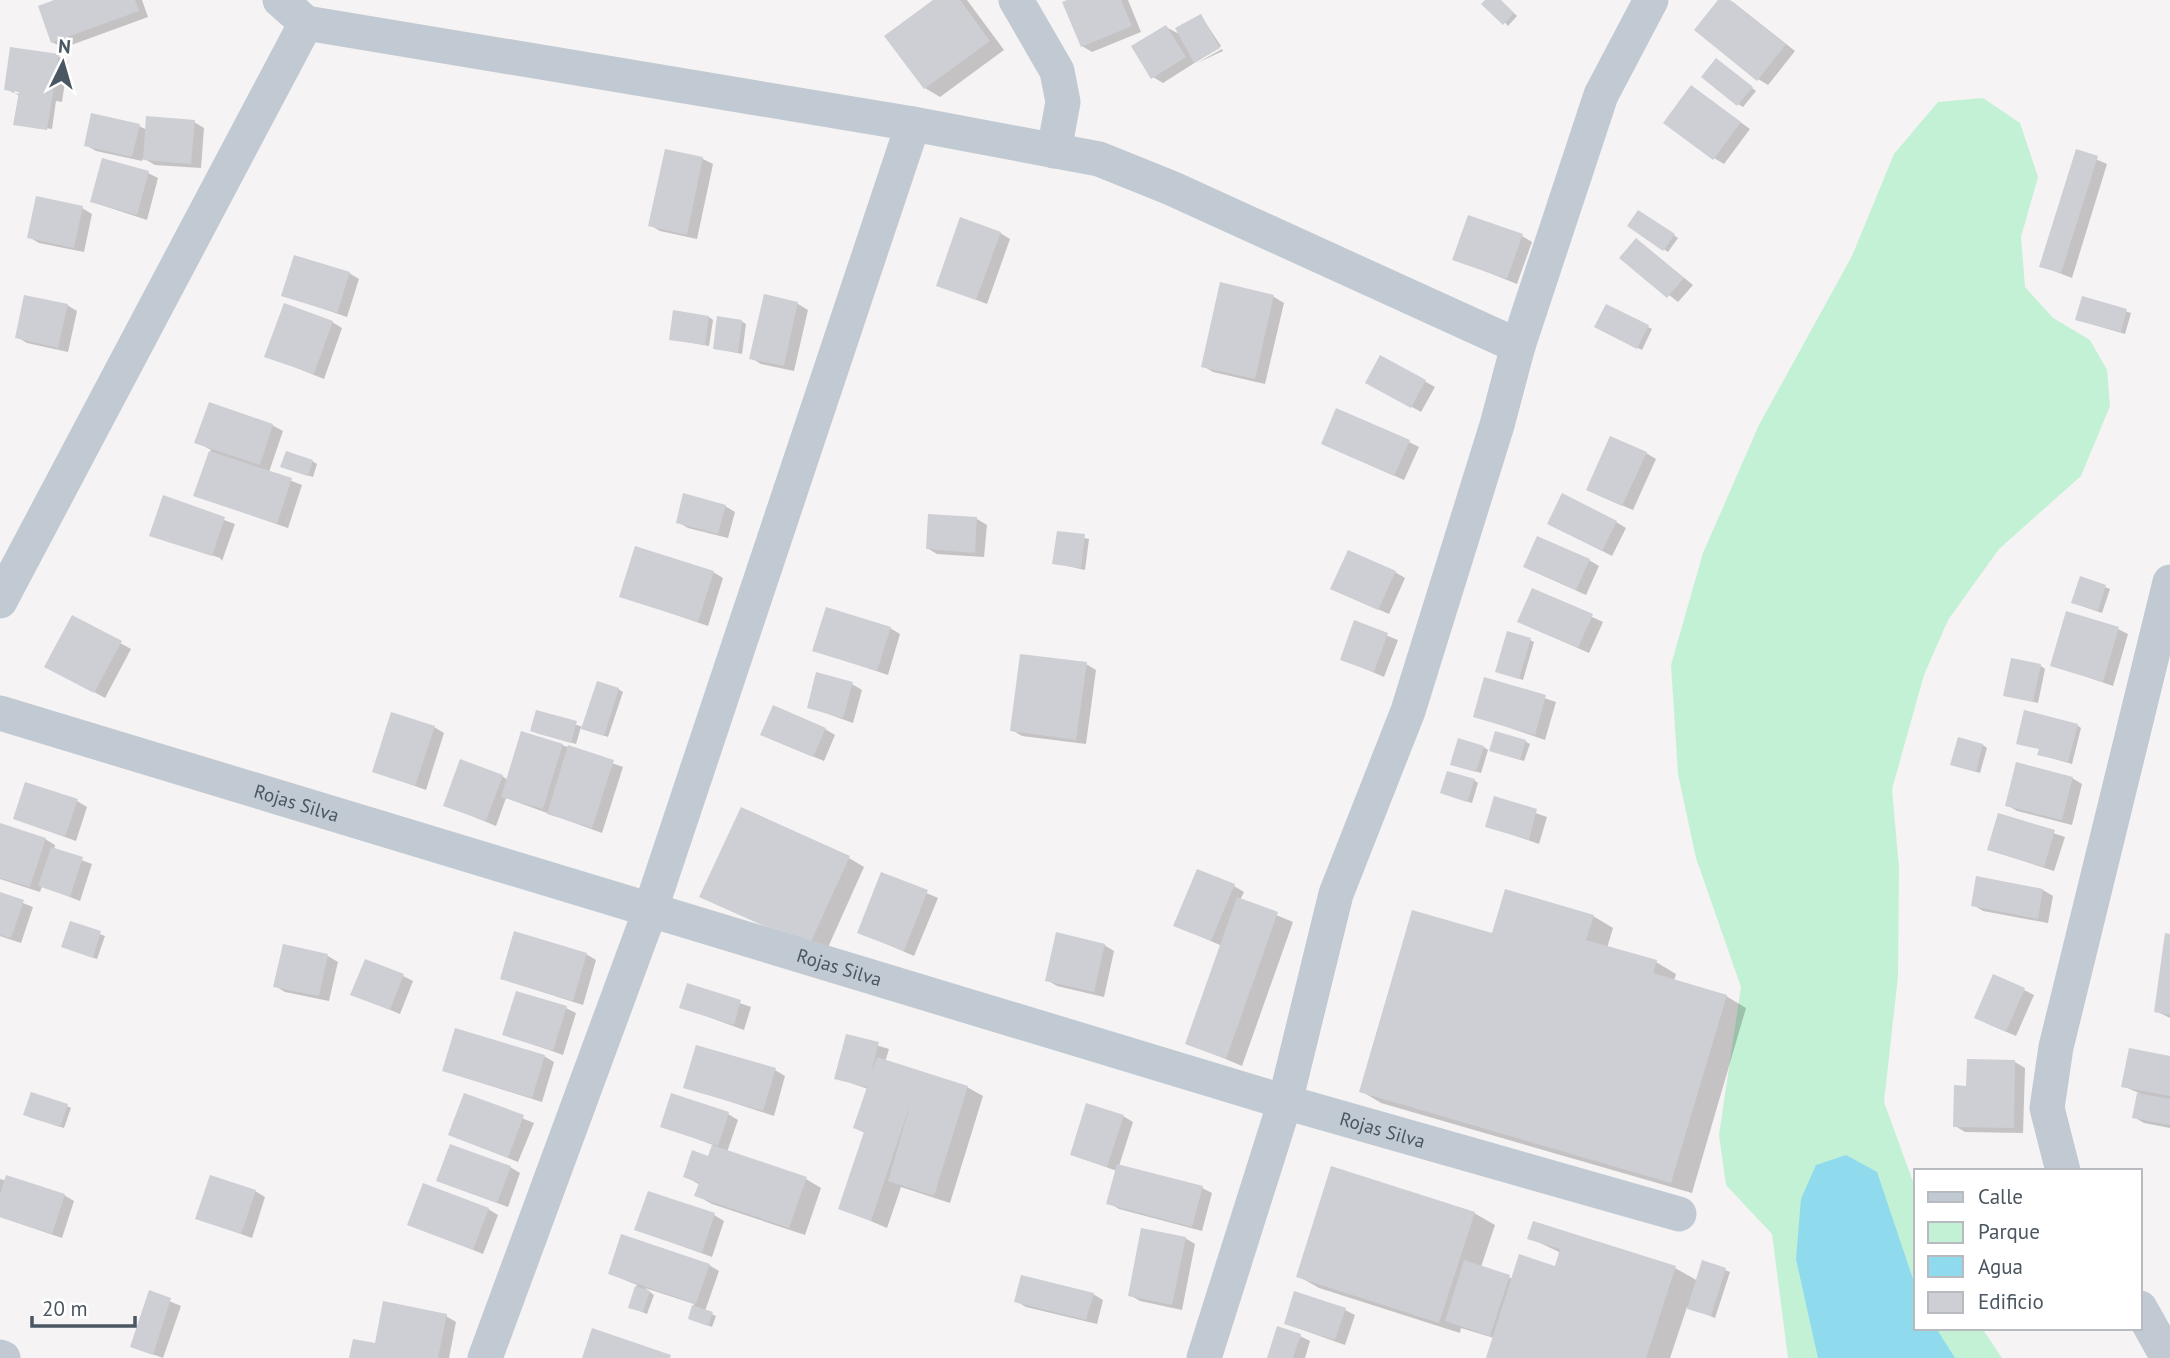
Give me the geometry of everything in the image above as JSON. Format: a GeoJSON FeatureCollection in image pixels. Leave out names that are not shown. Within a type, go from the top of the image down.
{"type":"FeatureCollection","features":[{"type":"Feature","properties":{"kind":"street"},"geometry":{"type":"LineString","coordinates":[[280,0],[306,23],[913,124],[1098,159],[1171,188],[1518,346]]}},
{"type":"Feature","properties":{"kind":"street"},"geometry":{"type":"LineString","coordinates":[[1016,0],[1057,72],[1063,102],[1054,151]]}},
{"type":"Feature","properties":{"kind":"street"},"geometry":{"type":"LineString","coordinates":[[1204,1358],[1285,1102],[1336,894],[1408,711],[1497,425],[1518,346],[1601,95],[1651,0]]}},
{"type":"Feature","properties":{"kind":"street"},"geometry":{"type":"LineString","coordinates":[[0,601],[306,23]]}},
{"type":"Feature","properties":{"kind":"street"},"geometry":{"type":"LineString","coordinates":[[485,1358],[650,911],[913,124]]}},
{"type":"Feature","properties":{"kind":"street"},"geometry":{"type":"LineString","coordinates":[[2062,1169],[2047,1108],[2056,1047],[2170,582]]}},
{"type":"Feature","properties":{"kind":"street","name":"Rojas Silva"},"geometry":{"type":"LineString","coordinates":[[0,713],[1285,1102],[1679,1214]]}},
{"type":"Feature","properties":{"kind":"street"},"geometry":{"type":"LineString","coordinates":[[2142,1312],[2168,1358]]}},
{"type":"Feature","properties":{"kind":"green space"},"geometry":{"type":"Polygon","coordinates":[[[1983,98],[2020,123],[2038,177],[2021,237],[2025,287],[2053,318],[2090,340],[2107,370],[2110,406],[2081,476],[1999,549],[1948,620],[1924,675],[1892,789],[1899,868],[1898,976],[1884,1102],[1914,1184],[1914,1330],[1983,1330],[2002,1358],[1788,1358],[1772,1234],[1726,1185],[1719,1135],[1741,987],[1696,858],[1678,774],[1671,665],[1703,553],[1759,425],[1852,256],[1894,154],[1938,102],[1983,98]]]}},
{"type":"Feature","properties":{"kind":"water"},"geometry":{"type":"Polygon","coordinates":[[[1846,1155],[1877,1172],[1914,1282],[1914,1330],[1937,1330],[1955,1358],[1818,1358],[1796,1259],[1801,1199],[1816,1165],[1846,1155]]]}},
{"type":"Feature","properties":{"kind":"building"},"geometry":{"type":"Polygon","coordinates":[[[54,0],[135,0],[139,11],[51,43],[38,6],[54,0]]]}},
{"type":"Feature","properties":{"kind":"building"},"geometry":{"type":"Polygon","coordinates":[[[933,0],[960,0],[990,41],[924,89],[884,36],[933,0]]]}},
{"type":"Feature","properties":{"kind":"building"},"geometry":{"type":"Polygon","coordinates":[[[1121,0],[1132,26],[1081,47],[1062,2],[1121,0]]]}},
{"type":"Feature","properties":{"kind":"building"},"geometry":{"type":"Polygon","coordinates":[[[1485,0],[1501,0],[1514,13],[1503,25],[1481,4],[1485,0]]]}},
{"type":"Feature","properties":{"kind":"building"},"geometry":{"type":"Polygon","coordinates":[[[1718,0],[1730,0],[1786,44],[1757,81],[1694,30],[1718,0]]]}},
{"type":"Feature","properties":{"kind":"building"},"geometry":{"type":"Polygon","coordinates":[[[1201,14],[1220,48],[1194,63],[1175,28],[1201,14]]]}},
{"type":"Feature","properties":{"kind":"building"},"geometry":{"type":"Polygon","coordinates":[[[1166,25],[1186,57],[1151,79],[1131,46],[1166,25]]]}},
{"type":"Feature","properties":{"kind":"building"},"geometry":{"type":"Polygon","coordinates":[[[10,47],[59,54],[47,130],[13,125],[19,92],[4,90],[10,47]]]}},
{"type":"Feature","properties":{"kind":"building"},"geometry":{"type":"Polygon","coordinates":[[[1716,58],[1753,87],[1737,106],[1701,77],[1716,58]]]}},
{"type":"Feature","properties":{"kind":"building"},"geometry":{"type":"Polygon","coordinates":[[[1691,85],[1741,122],[1713,160],[1663,123],[1691,85]]]}},
{"type":"Feature","properties":{"kind":"building"},"geometry":{"type":"Polygon","coordinates":[[[91,113],[140,124],[132,157],[84,146],[91,113]]]}},
{"type":"Feature","properties":{"kind":"building"},"geometry":{"type":"Polygon","coordinates":[[[146,116],[195,120],[191,164],[143,160],[146,116]]]}},
{"type":"Feature","properties":{"kind":"building"},"geometry":{"type":"Polygon","coordinates":[[[665,149],[703,157],[687,235],[648,226],[665,149]]]}},
{"type":"Feature","properties":{"kind":"building"},"geometry":{"type":"Polygon","coordinates":[[[2076,149],[2098,156],[2061,273],[2039,267],[2076,149]]]}},
{"type":"Feature","properties":{"kind":"building"},"geometry":{"type":"Polygon","coordinates":[[[102,158],[149,171],[137,215],[90,202],[102,158]]]}},
{"type":"Feature","properties":{"kind":"building"},"geometry":{"type":"Polygon","coordinates":[[[36,196],[83,206],[74,248],[27,238],[36,196]]]}},
{"type":"Feature","properties":{"kind":"building"},"geometry":{"type":"Polygon","coordinates":[[[1638,210],[1675,234],[1663,251],[1627,226],[1638,210]]]}},
{"type":"Feature","properties":{"kind":"building"},"geometry":{"type":"Polygon","coordinates":[[[1468,215],[1523,234],[1507,279],[1452,260],[1468,215]]]}},
{"type":"Feature","properties":{"kind":"building"},"geometry":{"type":"Polygon","coordinates":[[[960,217],[1001,232],[976,300],[936,286],[960,217]]]}},
{"type":"Feature","properties":{"kind":"building"},"geometry":{"type":"Polygon","coordinates":[[[1636,238],[1684,278],[1667,298],[1619,258],[1636,238]]]}},
{"type":"Feature","properties":{"kind":"building"},"geometry":{"type":"Polygon","coordinates":[[[294,255],[350,272],[337,313],[281,296],[294,255]]]}},
{"type":"Feature","properties":{"kind":"building"},"geometry":{"type":"Polygon","coordinates":[[[1220,282],[1274,295],[1255,379],[1201,367],[1220,282]]]}},
{"type":"Feature","properties":{"kind":"building"},"geometry":{"type":"Polygon","coordinates":[[[764,294],[798,302],[784,366],[749,359],[764,294]]]}},
{"type":"Feature","properties":{"kind":"building"},"geometry":{"type":"Polygon","coordinates":[[[24,295],[68,304],[58,348],[15,338],[24,295]]]}},
{"type":"Feature","properties":{"kind":"building"},"geometry":{"type":"Polygon","coordinates":[[[2082,296],[2127,309],[2121,332],[2075,320],[2082,296]]]}},
{"type":"Feature","properties":{"kind":"building"},"geometry":{"type":"Polygon","coordinates":[[[284,303],[333,321],[314,374],[264,357],[284,303]]]}},
{"type":"Feature","properties":{"kind":"building"},"geometry":{"type":"Polygon","coordinates":[[[1606,304],[1649,325],[1637,349],[1594,327],[1606,304]]]}},
{"type":"Feature","properties":{"kind":"building"},"geometry":{"type":"Polygon","coordinates":[[[673,310],[709,316],[705,345],[669,340],[673,310]]]}},
{"type":"Feature","properties":{"kind":"building"},"geometry":{"type":"Polygon","coordinates":[[[717,316],[742,320],[738,353],[713,349],[717,316]]]}},
{"type":"Feature","properties":{"kind":"building"},"geometry":{"type":"Polygon","coordinates":[[[1380,355],[1426,380],[1411,408],[1365,383],[1380,355]]]}},
{"type":"Feature","properties":{"kind":"building"},"geometry":{"type":"Polygon","coordinates":[[[209,402],[273,424],[260,465],[194,443],[209,402]]]}},
{"type":"Feature","properties":{"kind":"building"},"geometry":{"type":"Polygon","coordinates":[[[1336,408],[1410,440],[1394,476],[1321,444],[1336,408]]]}},
{"type":"Feature","properties":{"kind":"building"},"geometry":{"type":"Polygon","coordinates":[[[1610,436],[1647,452],[1622,506],[1586,490],[1610,436]]]}},
{"type":"Feature","properties":{"kind":"building"},"geometry":{"type":"Polygon","coordinates":[[[209,451],[292,478],[277,524],[193,496],[209,451]]]}},
{"type":"Feature","properties":{"kind":"building"},"geometry":{"type":"Polygon","coordinates":[[[286,451],[313,460],[308,476],[280,467],[286,451]]]}},
{"type":"Feature","properties":{"kind":"building"},"geometry":{"type":"Polygon","coordinates":[[[683,493],[726,505],[718,534],[676,523],[683,493]]]}},
{"type":"Feature","properties":{"kind":"building"},"geometry":{"type":"Polygon","coordinates":[[[1562,493],[1617,521],[1602,551],[1547,524],[1562,493]]]}},
{"type":"Feature","properties":{"kind":"building"},"geometry":{"type":"Polygon","coordinates":[[[163,495],[225,517],[212,556],[149,536],[163,495]]]}},
{"type":"Feature","properties":{"kind":"building"},"geometry":{"type":"Polygon","coordinates":[[[928,514],[977,517],[975,553],[926,549],[928,514]]]}},
{"type":"Feature","properties":{"kind":"building"},"geometry":{"type":"Polygon","coordinates":[[[1057,531],[1085,534],[1081,568],[1052,564],[1057,531]]]}},
{"type":"Feature","properties":{"kind":"building"},"geometry":{"type":"Polygon","coordinates":[[[1537,536],[1590,559],[1576,590],[1523,567],[1537,536]]]}},
{"type":"Feature","properties":{"kind":"building"},"geometry":{"type":"Polygon","coordinates":[[[635,546],[714,571],[698,622],[619,597],[635,546]]]}},
{"type":"Feature","properties":{"kind":"building"},"geometry":{"type":"Polygon","coordinates":[[[1348,550],[1396,571],[1378,610],[1330,589],[1348,550]]]}},
{"type":"Feature","properties":{"kind":"building"},"geometry":{"type":"Polygon","coordinates":[[[2080,576],[2106,585],[2098,611],[2071,603],[2080,576]]]}},
{"type":"Feature","properties":{"kind":"building"},"geometry":{"type":"Polygon","coordinates":[[[1532,588],[1593,614],[1578,648],[1517,622],[1532,588]]]}},
{"type":"Feature","properties":{"kind":"building"},"geometry":{"type":"Polygon","coordinates":[[[826,607],[891,627],[877,671],[812,651],[826,607]]]}},
{"type":"Feature","properties":{"kind":"building"},"geometry":{"type":"Polygon","coordinates":[[[2066,611],[2119,627],[2103,682],[2050,666],[2066,611]]]}},
{"type":"Feature","properties":{"kind":"building"},"geometry":{"type":"Polygon","coordinates":[[[72,615],[122,641],[94,693],[44,667],[72,615]]]}},
{"type":"Feature","properties":{"kind":"building"},"geometry":{"type":"Polygon","coordinates":[[[1354,620],[1388,633],[1374,672],[1340,660],[1354,620]]]}},
{"type":"Feature","properties":{"kind":"building"},"geometry":{"type":"Polygon","coordinates":[[[1507,631],[1531,638],[1519,679],[1495,672],[1507,631]]]}},
{"type":"Feature","properties":{"kind":"building"},"geometry":{"type":"Polygon","coordinates":[[[1020,654],[1087,662],[1076,740],[1010,731],[1020,654]]]}},
{"type":"Feature","properties":{"kind":"building"},"geometry":{"type":"Polygon","coordinates":[[[2011,658],[2041,664],[2033,702],[2003,696],[2011,658]]]}},
{"type":"Feature","properties":{"kind":"building"},"geometry":{"type":"Polygon","coordinates":[[[816,672],[853,682],[843,718],[807,708],[816,672]]]}},
{"type":"Feature","properties":{"kind":"building"},"geometry":{"type":"Polygon","coordinates":[[[1484,677],[1546,695],[1535,735],[1473,717],[1484,677]]]}},
{"type":"Feature","properties":{"kind":"building"},"geometry":{"type":"Polygon","coordinates":[[[597,681],[619,688],[604,736],[581,729],[597,681]]]}},
{"type":"Feature","properties":{"kind":"building"},"geometry":{"type":"Polygon","coordinates":[[[773,705],[826,728],[813,757],[760,735],[773,705]]]}},
{"type":"Feature","properties":{"kind":"building"},"geometry":{"type":"Polygon","coordinates":[[[536,710],[577,721],[571,743],[530,731],[536,710]]]}},
{"type":"Feature","properties":{"kind":"building"},"geometry":{"type":"Polygon","coordinates":[[[2024,710],[2078,724],[2068,762],[2037,755],[2039,749],[2016,744],[2024,710]]]}},
{"type":"Feature","properties":{"kind":"building"},"geometry":{"type":"Polygon","coordinates":[[[391,712],[435,726],[415,786],[372,772],[391,712]]]}},
{"type":"Feature","properties":{"kind":"building"},"geometry":{"type":"Polygon","coordinates":[[[521,731],[563,744],[543,809],[501,797],[521,731]]]}},
{"type":"Feature","properties":{"kind":"building"},"geometry":{"type":"Polygon","coordinates":[[[1495,731],[1526,740],[1520,760],[1489,751],[1495,731]]]}},
{"type":"Feature","properties":{"kind":"building"},"geometry":{"type":"Polygon","coordinates":[[[1958,737],[1983,744],[1976,772],[1950,765],[1958,737]]]}},
{"type":"Feature","properties":{"kind":"building"},"geometry":{"type":"Polygon","coordinates":[[[1458,738],[1484,746],[1476,772],[1450,765],[1458,738]]]}},
{"type":"Feature","properties":{"kind":"building"},"geometry":{"type":"Polygon","coordinates":[[[568,745],[614,760],[592,828],[547,814],[568,745]]]}},
{"type":"Feature","properties":{"kind":"building"},"geometry":{"type":"Polygon","coordinates":[[[460,759],[503,775],[486,821],[443,806],[460,759]]]}},
{"type":"Feature","properties":{"kind":"building"},"geometry":{"type":"Polygon","coordinates":[[[2016,762],[2073,777],[2062,820],[2005,806],[2016,762]]]}},
{"type":"Feature","properties":{"kind":"building"},"geometry":{"type":"Polygon","coordinates":[[[1447,771],[1475,779],[1467,802],[1440,793],[1447,771]]]}},
{"type":"Feature","properties":{"kind":"building"},"geometry":{"type":"Polygon","coordinates":[[[25,782],[78,799],[65,837],[13,819],[25,782]]]}},
{"type":"Feature","properties":{"kind":"building"},"geometry":{"type":"Polygon","coordinates":[[[1494,796],[1537,809],[1529,840],[1485,827],[1494,796]]]}},
{"type":"Feature","properties":{"kind":"building"},"geometry":{"type":"Polygon","coordinates":[[[741,807],[850,856],[809,946],[699,897],[741,807]]]}},
{"type":"Feature","properties":{"kind":"building"},"geometry":{"type":"Polygon","coordinates":[[[1998,813],[2055,830],[2044,867],[1987,850],[1998,813]]]}},
{"type":"Feature","properties":{"kind":"building"},"geometry":{"type":"Polygon","coordinates":[[[0,823],[46,838],[30,887],[0,878],[0,823]]]}},
{"type":"Feature","properties":{"kind":"building"},"geometry":{"type":"Polygon","coordinates":[[[51,847],[83,857],[70,897],[38,886],[51,847]]]}},
{"type":"Feature","properties":{"kind":"building"},"geometry":{"type":"Polygon","coordinates":[[[1197,869],[1235,884],[1211,941],[1173,926],[1197,869]]]}},
{"type":"Feature","properties":{"kind":"building"},"geometry":{"type":"Polygon","coordinates":[[[881,872],[928,890],[904,951],[857,933],[881,872]]]}},
{"type":"Feature","properties":{"kind":"building"},"geometry":{"type":"Polygon","coordinates":[[[1976,876],[2043,889],[2038,919],[1971,906],[1976,876]]]}},
{"type":"Feature","properties":{"kind":"building"},"geometry":{"type":"Polygon","coordinates":[[[1505,889],[1594,915],[1586,940],[1657,960],[1653,973],[1727,995],[1671,1183],[1359,1092],[1412,910],[1492,933],[1505,889]]]}},
{"type":"Feature","properties":{"kind":"building"},"geometry":{"type":"Polygon","coordinates":[[[0,892],[24,900],[11,938],[0,935],[0,892]]]}},
{"type":"Feature","properties":{"kind":"building"},"geometry":{"type":"Polygon","coordinates":[[[1237,897],[1278,912],[1226,1059],[1185,1044],[1237,897]]]}},
{"type":"Feature","properties":{"kind":"building"},"geometry":{"type":"Polygon","coordinates":[[[70,921],[101,931],[93,958],[61,947],[70,921]]]}},
{"type":"Feature","properties":{"kind":"building"},"geometry":{"type":"Polygon","coordinates":[[[514,931],[587,953],[573,1001],[500,979],[514,931]]]}},
{"type":"Feature","properties":{"kind":"building"},"geometry":{"type":"Polygon","coordinates":[[[1056,932],[1105,944],[1094,992],[1045,981],[1056,932]]]}},
{"type":"Feature","properties":{"kind":"building"},"geometry":{"type":"Polygon","coordinates":[[[2165,933],[2170,934],[2170,1015],[2154,1012],[2165,933]]]}},
{"type":"Feature","properties":{"kind":"building"},"geometry":{"type":"Polygon","coordinates":[[[283,944],[328,954],[319,996],[273,987],[283,944]]]}},
{"type":"Feature","properties":{"kind":"building"},"geometry":{"type":"Polygon","coordinates":[[[365,959],[404,974],[390,1010],[350,995],[365,959]]]}},
{"type":"Feature","properties":{"kind":"building"},"geometry":{"type":"Polygon","coordinates":[[[1993,974],[2025,988],[2006,1032],[1974,1018],[1993,974]]]}},
{"type":"Feature","properties":{"kind":"building"},"geometry":{"type":"Polygon","coordinates":[[[687,983],[741,1000],[734,1025],[679,1008],[687,983]]]}},
{"type":"Feature","properties":{"kind":"building"},"geometry":{"type":"Polygon","coordinates":[[[516,991],[567,1006],[553,1051],[502,1035],[516,991]]]}},
{"type":"Feature","properties":{"kind":"building"},"geometry":{"type":"Polygon","coordinates":[[[455,1028],[545,1055],[532,1098],[442,1071],[455,1028]]]}},
{"type":"Feature","properties":{"kind":"building"},"geometry":{"type":"Polygon","coordinates":[[[846,1034],[879,1042],[871,1074],[877,1057],[968,1086],[934,1196],[888,1181],[911,1102],[871,1221],[838,1209],[864,1132],[853,1128],[867,1087],[834,1079],[846,1034]]]}},
{"type":"Feature","properties":{"kind":"building"},"geometry":{"type":"Polygon","coordinates":[[[696,1045],[776,1068],[763,1111],[683,1088],[696,1045]]]}},
{"type":"Feature","properties":{"kind":"building"},"geometry":{"type":"Polygon","coordinates":[[[2129,1048],[2170,1056],[2170,1096],[2121,1087],[2129,1048]]]}},
{"type":"Feature","properties":{"kind":"building"},"geometry":{"type":"Polygon","coordinates":[[[1967,1059],[2015,1060],[2014,1128],[1953,1127],[1954,1085],[1966,1086],[1967,1059]]]}},
{"type":"Feature","properties":{"kind":"building"},"geometry":{"type":"Polygon","coordinates":[[[31,1092],[68,1104],[60,1127],[23,1115],[31,1092]]]}},
{"type":"Feature","properties":{"kind":"building"},"geometry":{"type":"Polygon","coordinates":[[[464,1093],[524,1115],[508,1158],[448,1135],[464,1093]]]}},
{"type":"Feature","properties":{"kind":"building"},"geometry":{"type":"Polygon","coordinates":[[[671,1093],[729,1112],[718,1146],[660,1127],[671,1093]]]}},
{"type":"Feature","properties":{"kind":"building"},"geometry":{"type":"Polygon","coordinates":[[[2137,1093],[2170,1099],[2170,1125],[2132,1118],[2137,1093]]]}},
{"type":"Feature","properties":{"kind":"building"},"geometry":{"type":"Polygon","coordinates":[[[1086,1103],[1124,1115],[1107,1167],[1070,1155],[1086,1103]]]}},
{"type":"Feature","properties":{"kind":"building"},"geometry":{"type":"Polygon","coordinates":[[[450,1144],[511,1166],[497,1203],[436,1181],[450,1144]]]}},
{"type":"Feature","properties":{"kind":"building"},"geometry":{"type":"Polygon","coordinates":[[[712,1145],[807,1177],[789,1228],[694,1196],[699,1183],[683,1177],[692,1150],[708,1156],[712,1145]]]}},
{"type":"Feature","properties":{"kind":"building"},"geometry":{"type":"Polygon","coordinates":[[[1117,1164],[1203,1186],[1192,1227],[1106,1204],[1117,1164]]]}},
{"type":"Feature","properties":{"kind":"building"},"geometry":{"type":"Polygon","coordinates":[[[1331,1166],[1475,1212],[1439,1323],[1296,1277],[1331,1166]]]}},
{"type":"Feature","properties":{"kind":"building"},"geometry":{"type":"Polygon","coordinates":[[[6,1175],[65,1194],[52,1234],[0,1217],[0,1194],[6,1175]]]}},
{"type":"Feature","properties":{"kind":"building"},"geometry":{"type":"Polygon","coordinates":[[[210,1175],[256,1190],[241,1234],[195,1219],[210,1175]]]}},
{"type":"Feature","properties":{"kind":"building"},"geometry":{"type":"Polygon","coordinates":[[[423,1183],[489,1208],[473,1250],[407,1225],[423,1183]]]}},
{"type":"Feature","properties":{"kind":"building"},"geometry":{"type":"Polygon","coordinates":[[[648,1191],[715,1213],[702,1253],[634,1230],[648,1191]]]}},
{"type":"Feature","properties":{"kind":"building"},"geometry":{"type":"Polygon","coordinates":[[[1533,1221],[1676,1266],[1646,1358],[1486,1358],[1519,1254],[1555,1266],[1560,1249],[1527,1239],[1533,1221]]]}},
{"type":"Feature","properties":{"kind":"building"},"geometry":{"type":"Polygon","coordinates":[[[1141,1228],[1186,1237],[1172,1305],[1128,1296],[1141,1228]]]}},
{"type":"Feature","properties":{"kind":"building"},"geometry":{"type":"Polygon","coordinates":[[[621,1234],[710,1264],[696,1304],[608,1274],[621,1234]]]}},
{"type":"Feature","properties":{"kind":"building"},"geometry":{"type":"Polygon","coordinates":[[[1464,1260],[1510,1275],[1490,1336],[1445,1321],[1464,1260]]]}},
{"type":"Feature","properties":{"kind":"building"},"geometry":{"type":"Polygon","coordinates":[[[1702,1260],[1726,1268],[1711,1316],[1687,1309],[1702,1260]]]}},
{"type":"Feature","properties":{"kind":"building"},"geometry":{"type":"Polygon","coordinates":[[[1021,1275],[1094,1293],[1086,1320],[1014,1302],[1021,1275]]]}},
{"type":"Feature","properties":{"kind":"building"},"geometry":{"type":"Polygon","coordinates":[[[635,1286],[650,1291],[643,1312],[628,1308],[635,1286]]]}},
{"type":"Feature","properties":{"kind":"building"},"geometry":{"type":"Polygon","coordinates":[[[149,1290],[171,1298],[153,1355],[130,1347],[149,1290]]]}},
{"type":"Feature","properties":{"kind":"building"},"geometry":{"type":"Polygon","coordinates":[[[1294,1291],[1346,1308],[1335,1340],[1284,1324],[1294,1291]]]}},
{"type":"Feature","properties":{"kind":"building"},"geometry":{"type":"Polygon","coordinates":[[[383,1301],[447,1314],[438,1358],[349,1358],[353,1339],[375,1343],[383,1301]]]}},
{"type":"Feature","properties":{"kind":"building"},"geometry":{"type":"Polygon","coordinates":[[[692,1305],[713,1312],[708,1326],[688,1319],[692,1305]]]}},
{"type":"Feature","properties":{"kind":"building"},"geometry":{"type":"Polygon","coordinates":[[[1277,1326],[1301,1334],[1293,1358],[1267,1358],[1277,1326]]]}},
{"type":"Feature","properties":{"kind":"building"},"geometry":{"type":"Polygon","coordinates":[[[592,1328],[671,1355],[670,1358],[582,1358],[592,1328]]]}}]}
